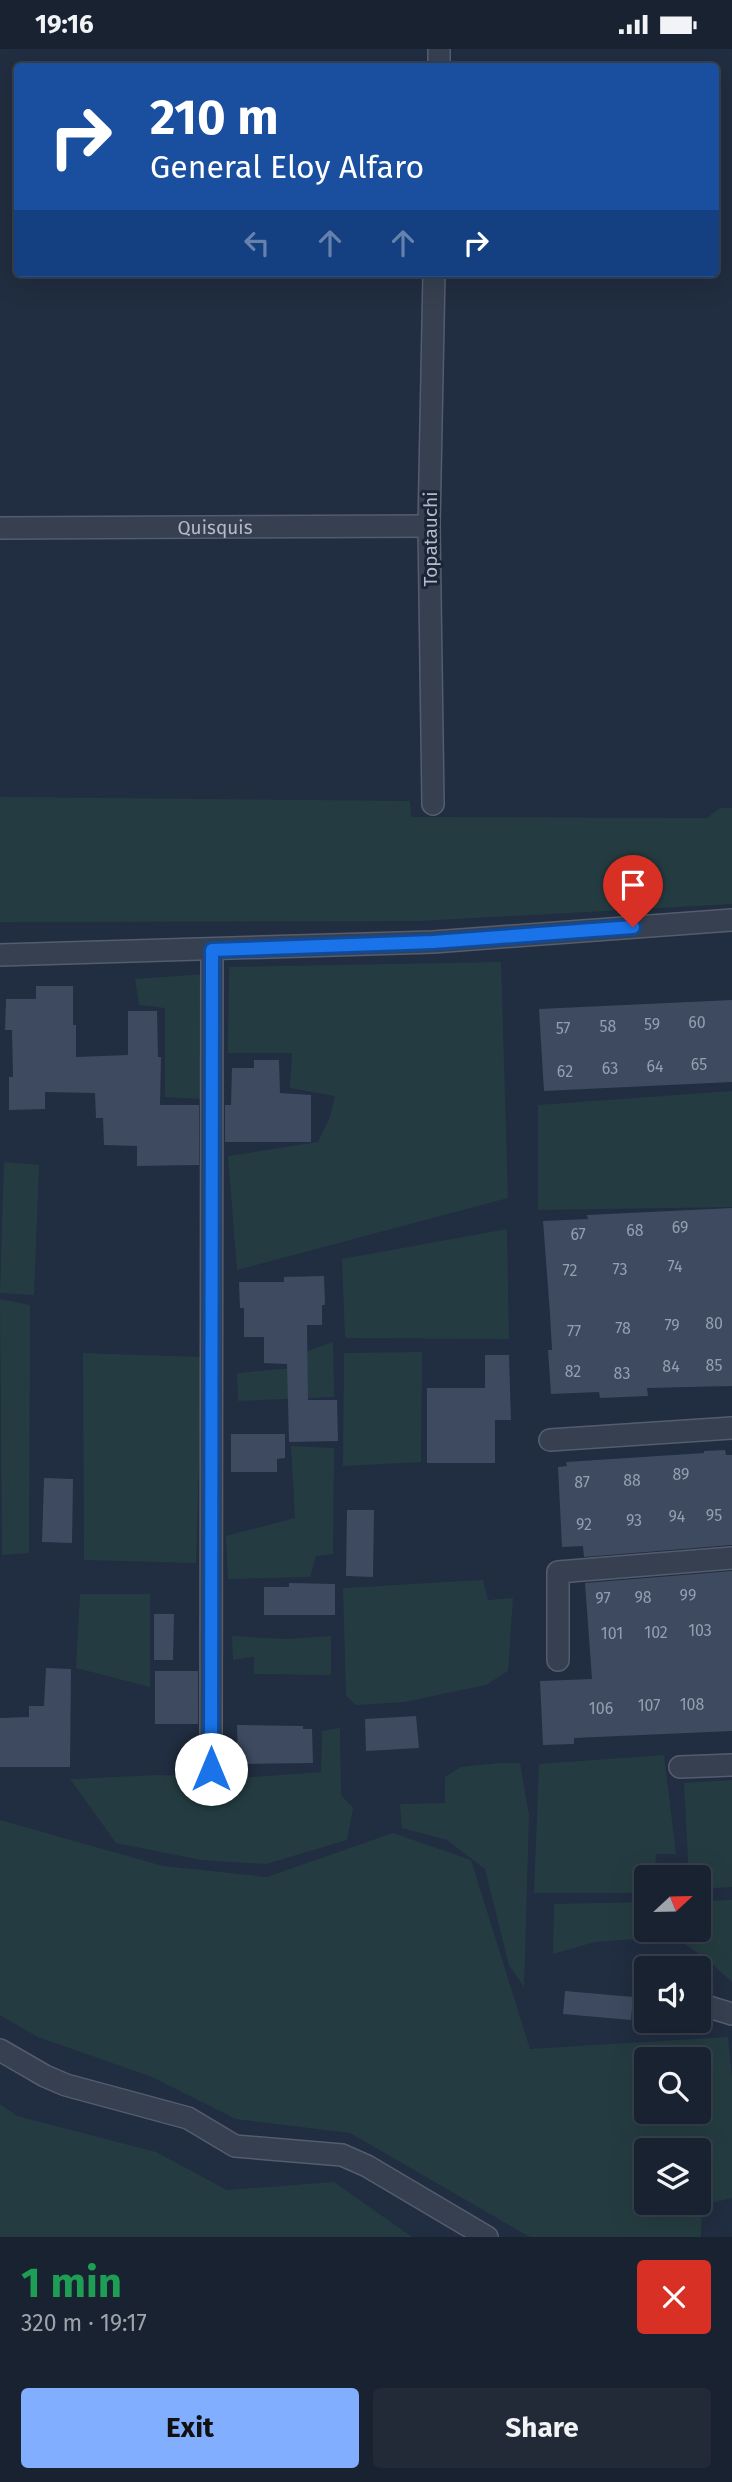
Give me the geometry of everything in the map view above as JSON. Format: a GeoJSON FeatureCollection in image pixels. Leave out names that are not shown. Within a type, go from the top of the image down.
{"type":"FeatureCollection","features":[{"type":"Feature","properties":{"kind":"street","name":"Topatauchi"},"geometry":{"type":"LineString","coordinates":[[433,804],[429,526],[434,277]]}},
{"type":"Feature","properties":{"kind":"street","name":"Quisquis"},"geometry":{"type":"LineString","coordinates":[[0,528],[429,526]]}},
{"type":"Feature","properties":{"kind":"street"},"geometry":{"type":"LineString","coordinates":[[0,955],[433,942],[732,920]]}},
{"type":"Feature","properties":{"kind":"street"},"geometry":{"type":"LineString","coordinates":[[211,1769],[212,950]]}},
{"type":"Feature","properties":{"kind":"street"},"geometry":{"type":"LineString","coordinates":[[550,1440],[732,1429]]}},
{"type":"Feature","properties":{"kind":"street"},"geometry":{"type":"LineString","coordinates":[[558,1660],[558,1572],[732,1558]]}},
{"type":"Feature","properties":{"kind":"street"},"geometry":{"type":"LineString","coordinates":[[680,1767],[732,1765]]}},
{"type":"Feature","properties":{"kind":"street"},"geometry":{"type":"LineString","coordinates":[[711,2008],[732,2014]]}},
{"type":"Feature","properties":{"kind":"street"},"geometry":{"type":"LineString","coordinates":[[0,2050],[66,2085],[188,2118],[235,2146],[342,2155],[367,2166],[487,2237]]}},
{"type":"Feature","properties":{"kind":"green space"},"geometry":{"type":"Polygon","coordinates":[[[0,797],[410,801],[411,817],[707,818],[720,808],[732,808],[732,904],[419,921],[0,922],[0,797]]]}},
{"type":"Feature","properties":{"kind":"green space"},"geometry":{"type":"Polygon","coordinates":[[[501,962],[508,1198],[237,1270],[228,1156],[318,1142],[330,1117],[335,1096],[290,1088],[292,1053],[228,1053],[229,967],[501,962]]]}},
{"type":"Feature","properties":{"kind":"green space"},"geometry":{"type":"Polygon","coordinates":[[[205,974],[203,1099],[165,1097],[165,1008],[139,1005],[135,979],[205,974]]]}},
{"type":"Feature","properties":{"kind":"green space"},"geometry":{"type":"Polygon","coordinates":[[[732,1091],[732,1207],[538,1210],[538,1105],[732,1091]]]}},
{"type":"Feature","properties":{"kind":"green space"},"geometry":{"type":"Polygon","coordinates":[[[4,1162],[39,1165],[34,1295],[0,1293],[4,1162]]]}},
{"type":"Feature","properties":{"kind":"green space"},"geometry":{"type":"Polygon","coordinates":[[[507,1229],[509,1339],[345,1338],[342,1259],[507,1229]]]}},
{"type":"Feature","properties":{"kind":"green space"},"geometry":{"type":"Polygon","coordinates":[[[0,1299],[30,1305],[29,1553],[2,1555],[0,1299]]]}},
{"type":"Feature","properties":{"kind":"green space"},"geometry":{"type":"Polygon","coordinates":[[[333,1342],[334,1397],[238,1401],[237,1373],[304,1367],[308,1351],[333,1342]]]}},
{"type":"Feature","properties":{"kind":"green space"},"geometry":{"type":"Polygon","coordinates":[[[422,1352],[421,1462],[343,1466],[344,1353],[422,1352]]]}},
{"type":"Feature","properties":{"kind":"green space"},"geometry":{"type":"Polygon","coordinates":[[[83,1353],[202,1357],[196,1563],[84,1560],[83,1353]]]}},
{"type":"Feature","properties":{"kind":"green space"},"geometry":{"type":"Polygon","coordinates":[[[291,1446],[334,1448],[333,1554],[316,1556],[310,1577],[228,1579],[226,1536],[295,1518],[291,1446]]]}},
{"type":"Feature","properties":{"kind":"green space"},"geometry":{"type":"Polygon","coordinates":[[[483,1580],[488,1600],[513,1598],[508,1671],[486,1685],[404,1702],[356,1705],[346,1696],[343,1588],[483,1580]]]}},
{"type":"Feature","properties":{"kind":"green space"},"geometry":{"type":"Polygon","coordinates":[[[80,1594],[150,1594],[150,1687],[76,1668],[80,1594]]]}},
{"type":"Feature","properties":{"kind":"green space"},"geometry":{"type":"Polygon","coordinates":[[[232,1636],[286,1639],[331,1636],[331,1675],[254,1674],[254,1657],[233,1660],[232,1636]]]}},
{"type":"Feature","properties":{"kind":"green space"},"geometry":{"type":"Polygon","coordinates":[[[340,1728],[341,1795],[353,1808],[347,1840],[266,1864],[201,1860],[116,1843],[70,1779],[159,1775],[239,1778],[321,1772],[322,1731],[340,1728]]]}},
{"type":"Feature","properties":{"kind":"green space"},"geometry":{"type":"Polygon","coordinates":[[[664,1755],[676,1854],[656,1854],[656,1865],[634,1865],[634,1893],[534,1893],[539,1764],[664,1755]]]}},
{"type":"Feature","properties":{"kind":"green space"},"geometry":{"type":"Polygon","coordinates":[[[520,1763],[529,1815],[524,1987],[509,1965],[485,1869],[447,1840],[402,1828],[400,1804],[445,1803],[445,1777],[461,1767],[520,1763]]]}},
{"type":"Feature","properties":{"kind":"green space"},"geometry":{"type":"Polygon","coordinates":[[[732,1780],[732,1887],[711,1888],[711,1865],[688,1865],[684,1783],[732,1780]]]}},
{"type":"Feature","properties":{"kind":"green space"},"geometry":{"type":"Polygon","coordinates":[[[0,1820],[163,1866],[267,1877],[393,1833],[471,1860],[530,2049],[728,2037],[732,2077],[732,2198],[711,2203],[711,2138],[634,2138],[634,2215],[702,2215],[701,2237],[530,2237],[350,2133],[236,2119],[152,2077],[38,2037],[0,2015],[0,1820]]]}},
{"type":"Feature","properties":{"kind":"green space"},"geometry":{"type":"Polygon","coordinates":[[[732,1900],[732,1982],[711,1963],[711,1956],[702,1956],[685,1944],[675,1943],[711,1942],[711,1901],[732,1900]]]}},
{"type":"Feature","properties":{"kind":"green space"},"geometry":{"type":"Polygon","coordinates":[[[634,1902],[634,1939],[595,1942],[553,1954],[554,1904],[634,1902]]]}},
{"type":"Feature","properties":{"kind":"green space"},"geometry":{"type":"Polygon","coordinates":[[[0,2104],[17,2116],[156,2152],[227,2190],[334,2182],[412,2237],[0,2237],[0,2104]]]}},
{"type":"Feature","properties":{"kind":"building"},"geometry":{"type":"Polygon","coordinates":[[[36,986],[73,986],[76,1057],[128,1055],[128,1011],[157,1011],[158,1057],[161,1057],[160,1105],[199,1105],[199,1165],[137,1166],[137,1146],[104,1145],[103,1118],[96,1118],[95,1093],[45,1092],[45,1109],[9,1110],[9,1077],[13,1077],[12,1030],[5,1030],[6,999],[36,999],[36,986]]]}},
{"type":"Feature","properties":{"kind":"building"},"geometry":{"type":"Polygon","coordinates":[[[732,1000],[732,1082],[544,1091],[539,1009],[732,1000]]]}},
{"type":"Feature","properties":{"kind":"building"},"geometry":{"type":"Polygon","coordinates":[[[254,1060],[279,1060],[280,1093],[311,1095],[311,1142],[225,1142],[225,1105],[231,1105],[232,1068],[254,1068],[254,1060]]]}},
{"type":"Feature","properties":{"kind":"building"},"geometry":{"type":"Polygon","coordinates":[[[732,1208],[732,1386],[647,1388],[648,1396],[600,1398],[599,1392],[551,1394],[548,1350],[552,1350],[543,1221],[588,1219],[587,1215],[732,1208]]]}},
{"type":"Feature","properties":{"kind":"building"},"geometry":{"type":"Polygon","coordinates":[[[324,1276],[325,1305],[322,1305],[322,1325],[307,1325],[308,1400],[337,1400],[338,1441],[289,1442],[287,1364],[264,1363],[264,1337],[244,1337],[244,1308],[240,1308],[239,1282],[284,1282],[284,1277],[324,1276]]]}},
{"type":"Feature","properties":{"kind":"building"},"geometry":{"type":"Polygon","coordinates":[[[485,1355],[509,1355],[511,1420],[495,1420],[495,1463],[427,1463],[427,1388],[485,1388],[485,1355]]]}},
{"type":"Feature","properties":{"kind":"building"},"geometry":{"type":"Polygon","coordinates":[[[231,1434],[285,1434],[285,1458],[277,1459],[277,1472],[231,1472],[231,1434]]]}},
{"type":"Feature","properties":{"kind":"building"},"geometry":{"type":"Polygon","coordinates":[[[725,1450],[726,1455],[732,1455],[732,1545],[584,1557],[583,1546],[562,1547],[558,1467],[567,1466],[566,1462],[725,1450]]]}},
{"type":"Feature","properties":{"kind":"building"},"geometry":{"type":"Polygon","coordinates":[[[44,1478],[73,1479],[72,1543],[42,1542],[44,1478]]]}},
{"type":"Feature","properties":{"kind":"building"},"geometry":{"type":"Polygon","coordinates":[[[347,1510],[374,1510],[373,1577],[346,1576],[347,1510]]]}},
{"type":"Feature","properties":{"kind":"building"},"geometry":{"type":"Polygon","coordinates":[[[732,1571],[732,1731],[574,1738],[574,1744],[543,1745],[540,1681],[592,1679],[585,1583],[732,1571]]]}},
{"type":"Feature","properties":{"kind":"building"},"geometry":{"type":"Polygon","coordinates":[[[289,1583],[335,1584],[335,1615],[264,1615],[264,1587],[289,1587],[289,1583]]]}},
{"type":"Feature","properties":{"kind":"building"},"geometry":{"type":"Polygon","coordinates":[[[154,1614],[174,1614],[173,1660],[154,1660],[154,1614]]]}},
{"type":"Feature","properties":{"kind":"building"},"geometry":{"type":"Polygon","coordinates":[[[46,1668],[71,1669],[70,1767],[0,1767],[0,1718],[29,1717],[29,1706],[44,1706],[46,1668]]]}},
{"type":"Feature","properties":{"kind":"building"},"geometry":{"type":"Polygon","coordinates":[[[155,1671],[198,1671],[198,1724],[155,1724],[155,1671]]]}},
{"type":"Feature","properties":{"kind":"building"},"geometry":{"type":"Polygon","coordinates":[[[416,1716],[419,1748],[366,1751],[365,1719],[416,1716]]]}},
{"type":"Feature","properties":{"kind":"building"},"geometry":{"type":"Polygon","coordinates":[[[237,1725],[303,1726],[303,1729],[312,1729],[313,1763],[238,1764],[237,1725]]]}},
{"type":"Feature","properties":{"kind":"building"},"geometry":{"type":"Polygon","coordinates":[[[565,1991],[633,1997],[631,2020],[563,2014],[565,1991]]]}},
{"type":"Feature","properties":{"kind":"route"},"geometry":{"type":"LineString","coordinates":[[211,1769],[212,950],[433,942],[633,927]]}}]}
